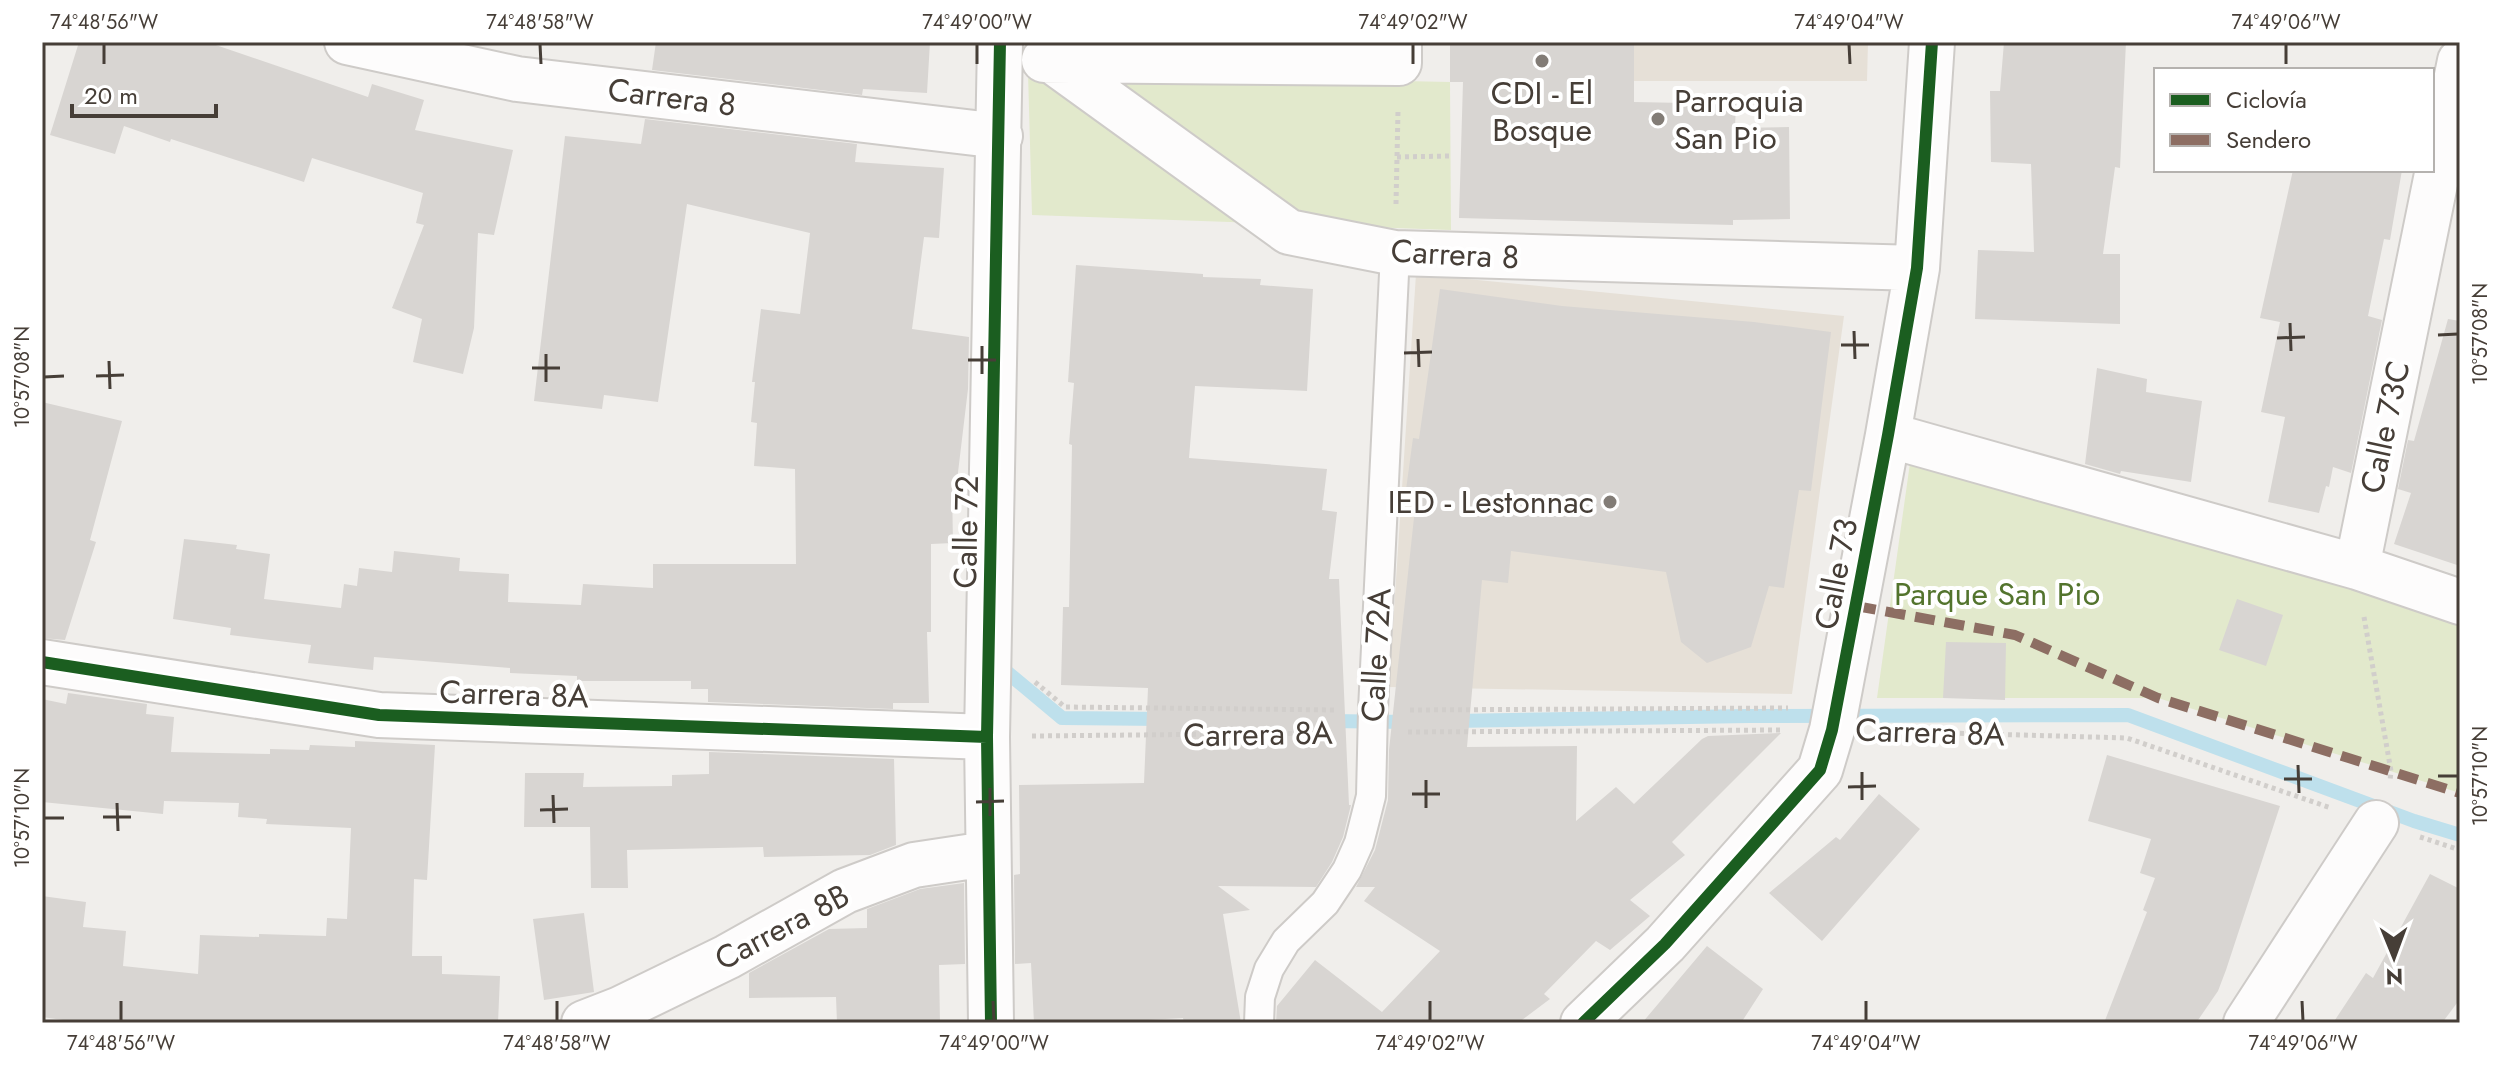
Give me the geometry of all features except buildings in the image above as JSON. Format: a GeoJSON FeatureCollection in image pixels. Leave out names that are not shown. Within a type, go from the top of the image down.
{"type":"FeatureCollection","features":[{"type":"Feature","properties":{"kind":"street","name":"Carrera 8"},"geometry":{"type":"LineString","coordinates":[[347,42],[517,79],[1000,136]]}},
{"type":"Feature","properties":{"kind":"street","name":"Calle 73"},"geometry":{"type":"LineString","coordinates":[[1583,1023],[1665,944],[1820,770],[1834,719],[1917,268],[1932,42]]}},
{"type":"Feature","properties":{"kind":"street","name":"Calle 72"},"geometry":{"type":"LineString","coordinates":[[991,1023],[987,737],[1001,51]]}},
{"type":"Feature","properties":{"kind":"street"},"geometry":{"type":"LineString","coordinates":[[1001,51],[1051,60],[1399,52]]}},
{"type":"Feature","properties":{"kind":"street","name":"Carrera 8"},"geometry":{"type":"LineString","coordinates":[[1051,60],[1289,232],[1395,253],[1917,268]]}},
{"type":"Feature","properties":{"kind":"street","name":"Calle 73C"},"geometry":{"type":"LineString","coordinates":[[2357,567],[2460,61]]}},
{"type":"Feature","properties":{"kind":"street"},"geometry":{"type":"LineString","coordinates":[[1888,435],[2357,567],[2460,602]]}},
{"type":"Feature","properties":{"kind":"street","name":"Carrera 8A"},"geometry":{"type":"LineString","coordinates":[[42,662],[379,715],[987,737]]}},
{"type":"Feature","properties":{"kind":"street"},"geometry":{"type":"LineString","coordinates":[[2246,1023],[2383,803]]}},
{"type":"Feature","properties":{"kind":"street","name":"Carrera 8B"},"geometry":{"type":"LineString","coordinates":[[584,1023],[727,957],[845,891],[914,865],[987,854]]}},
{"type":"Feature","properties":{"kind":"lane","name":"Calle 72A"},"geometry":{"type":"LineString","coordinates":[[1259,1023],[1260,997],[1269,969],[1286,941],[1325,903],[1347,870],[1359,843],[1371,796],[1395,253]]}},
{"type":"Feature","properties":{"kind":"path"},"geometry":{"type":"LineString","coordinates":[[1395,253],[1399,52]]}},
{"type":"Feature","properties":{"kind":"path"},"geometry":{"type":"LineString","coordinates":[[1397,157],[1450,156]]}},
{"type":"Feature","properties":{"kind":"path"},"geometry":{"type":"LineString","coordinates":[[2357,567],[2391,771],[2383,803]]}},
{"type":"Feature","properties":{"kind":"shaded area"},"geometry":{"type":"Polygon","coordinates":[[[1634,42],[1868,42],[1867,81],[1634,81],[1634,42]]]}},
{"type":"Feature","properties":{"kind":"shaded area","name":"IED - Lestonnac"},"geometry":{"type":"Polygon","coordinates":[[[1416,274],[1844,316],[1792,694],[1389,687],[1416,274]]]}},
{"type":"Feature","properties":{"kind":"green space"},"geometry":{"type":"Polygon","coordinates":[[[1028,73],[1450,82],[1451,230],[1032,215],[1028,73]]]}},
{"type":"Feature","properties":{"kind":"green space","name":"Parque San Pio"},"geometry":{"type":"Polygon","coordinates":[[[1910,463],[2460,616],[2460,793],[2158,698],[1877,698],[1910,463]]]}},
{"type":"Feature","properties":{"kind":"waterway"},"geometry":{"type":"LineString","coordinates":[[996,663],[1062,718],[1164,719]]}},
{"type":"Feature","properties":{"kind":"waterway"},"geometry":{"type":"LineString","coordinates":[[1453,721],[2128,715],[2414,821],[2460,835]]}},
{"type":"Feature","properties":{"kind":"waterway"},"geometry":{"type":"LineString","coordinates":[[1329,721],[1408,722]]}},
{"type":"Feature","properties":{"kind":"marked path"},"geometry":{"type":"LineString","coordinates":[[1856,606],[2015,635],[2158,698],[2460,793]]}},
{"type":"Feature","properties":{"kind":"cycle path"},"geometry":{"type":"LineString","coordinates":[[991,1023],[987,737],[1000,42]]}},
{"type":"Feature","properties":{"kind":"cycle path"},"geometry":{"type":"LineString","coordinates":[[1583,1023],[1665,944],[1820,770],[1832,730],[1917,268],[1932,42]]}},
{"type":"Feature","properties":{"kind":"cycle path"},"geometry":{"type":"LineString","coordinates":[[42,662],[379,715],[987,737]]}},
{"type":"Feature","properties":{"kind":"place","name":"CDI - El Bosque"},"geometry":{"type":"Point","coordinates":[1542,61]}},
{"type":"Feature","properties":{"kind":"place","name":"Parroquia San Pio"},"geometry":{"type":"Point","coordinates":[1658,119]}},
{"type":"Feature","properties":{"kind":"place","name":"IED - Lestonnac"},"geometry":{"type":"Point","coordinates":[1610,502]}}]}
